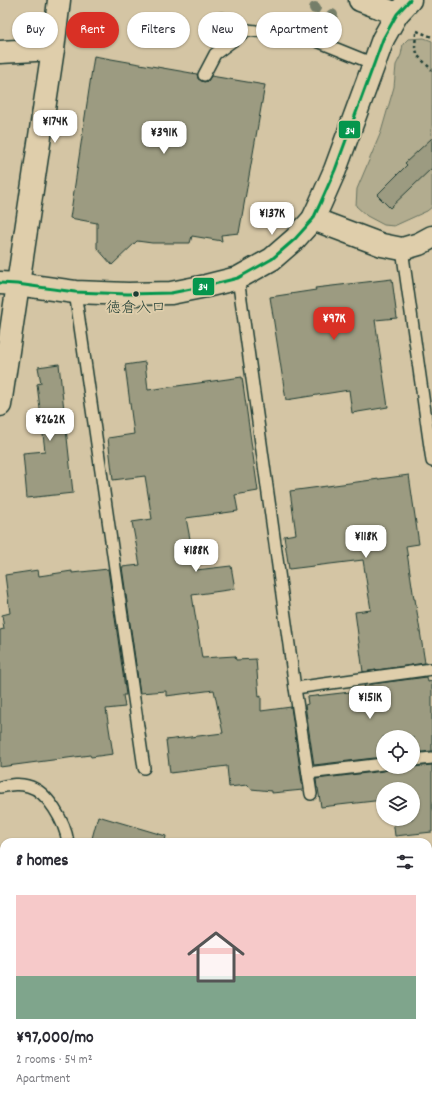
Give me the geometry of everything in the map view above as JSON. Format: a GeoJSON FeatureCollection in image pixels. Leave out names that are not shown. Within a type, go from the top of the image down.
{"type":"FeatureCollection","features":[{"type":"Feature","properties":{"kind":"street"},"geometry":{"type":"LineString","coordinates":[[0,405],[9,283],[52,49],[59,0]]}},
{"type":"Feature","properties":{"kind":"street"},"geometry":{"type":"LineString","coordinates":[[9,283],[75,292],[128,294],[171,293],[238,278],[272,259],[295,239],[313,219],[335,170],[383,39],[404,7],[360,0]]}},
{"type":"Feature","properties":{"kind":"street"},"geometry":{"type":"LineString","coordinates":[[0,52],[52,49]]}},
{"type":"Feature","properties":{"kind":"street"},"geometry":{"type":"LineString","coordinates":[[313,219],[382,244],[402,249],[419,244],[432,237]]}},
{"type":"Feature","properties":{"kind":"lane"},"geometry":{"type":"LineString","coordinates":[[204,75],[215,54],[247,30],[308,37],[374,64]]}},
{"type":"Feature","properties":{"kind":"lane"},"geometry":{"type":"LineString","coordinates":[[402,249],[432,461]]}},
{"type":"Feature","properties":{"kind":"lane"},"geometry":{"type":"LineString","coordinates":[[238,278],[311,794]]}},
{"type":"Feature","properties":{"kind":"lane"},"geometry":{"type":"LineString","coordinates":[[75,292],[144,768]]}},
{"type":"Feature","properties":{"kind":"lane"},"geometry":{"type":"LineString","coordinates":[[295,688],[432,669]]}},
{"type":"Feature","properties":{"kind":"lane"},"geometry":{"type":"LineString","coordinates":[[420,759],[432,758]]}},
{"type":"Feature","properties":{"kind":"lane"},"geometry":{"type":"LineString","coordinates":[[308,773],[376,765]]}},
{"type":"Feature","properties":{"kind":"lane"},"geometry":{"type":"LineString","coordinates":[[0,787],[16,784],[37,789],[49,802],[61,820],[67,838]]}},
{"type":"Feature","properties":{"kind":"path"},"geometry":{"type":"LineString","coordinates":[[416,30],[432,37]]}},
{"type":"Feature","properties":{"kind":"path"},"geometry":{"type":"LineString","coordinates":[[416,42],[415,47],[418,56],[432,70]]}},
{"type":"Feature","properties":{"kind":"shaded area"},"geometry":{"type":"Polygon","coordinates":[[[424,38],[432,41],[432,207],[427,211],[394,226],[384,225],[367,216],[356,206],[357,189],[381,132],[394,87],[396,65],[401,55],[403,44],[408,39],[424,38]]]}},
{"type":"Feature","properties":{"kind":"building"},"geometry":{"type":"Polygon","coordinates":[[[94,56],[197,74],[198,79],[204,82],[208,81],[211,76],[265,85],[239,233],[221,235],[222,241],[192,236],[190,243],[152,243],[137,241],[112,265],[97,248],[97,223],[70,218],[94,56]]]}},
{"type":"Feature","properties":{"kind":"building"},"geometry":{"type":"Polygon","coordinates":[[[432,138],[432,168],[390,208],[377,195],[407,165],[405,163],[432,138]]]}},
{"type":"Feature","properties":{"kind":"building"},"geometry":{"type":"Polygon","coordinates":[[[392,279],[397,318],[375,320],[388,407],[352,413],[349,390],[286,400],[270,297],[316,290],[315,288],[392,279]]]}},
{"type":"Feature","properties":{"kind":"building"},"geometry":{"type":"Polygon","coordinates":[[[145,362],[148,390],[242,377],[258,491],[235,495],[238,511],[186,518],[196,570],[231,566],[235,589],[192,595],[202,658],[235,656],[236,660],[256,659],[259,697],[261,696],[261,711],[291,707],[303,790],[272,793],[272,791],[251,789],[247,785],[229,787],[227,766],[170,773],[166,740],[223,733],[214,690],[166,696],[166,691],[140,693],[122,567],[140,565],[132,522],[152,519],[145,476],[113,480],[108,438],[134,434],[125,365],[145,362]]]}},
{"type":"Feature","properties":{"kind":"building"},"geometry":{"type":"Polygon","coordinates":[[[59,364],[73,493],[27,498],[23,453],[45,451],[37,384],[41,383],[38,367],[59,364]]]}},
{"type":"Feature","properties":{"kind":"building"},"geometry":{"type":"Polygon","coordinates":[[[409,475],[419,544],[406,546],[425,663],[363,672],[355,612],[371,610],[363,560],[289,569],[284,536],[296,534],[290,491],[409,475]]]}},
{"type":"Feature","properties":{"kind":"building"},"geometry":{"type":"Polygon","coordinates":[[[108,569],[126,695],[123,695],[125,707],[106,709],[113,754],[91,757],[90,755],[0,767],[0,630],[4,629],[2,615],[10,613],[5,575],[38,570],[39,576],[72,571],[72,573],[108,569]]]}},
{"type":"Feature","properties":{"kind":"building"},"geometry":{"type":"Polygon","coordinates":[[[427,677],[428,682],[432,681],[432,751],[420,752],[420,730],[376,730],[376,758],[314,765],[305,705],[308,704],[307,697],[359,691],[365,689],[364,685],[427,677]]]}},
{"type":"Feature","properties":{"kind":"building"},"geometry":{"type":"Polygon","coordinates":[[[432,765],[432,832],[395,836],[394,826],[420,826],[420,782],[376,782],[376,801],[321,807],[316,779],[376,772],[376,774],[420,774],[420,766],[432,765]]]}},
{"type":"Feature","properties":{"kind":"building"},"geometry":{"type":"Polygon","coordinates":[[[98,816],[166,836],[166,838],[92,838],[98,816]]]}},
{"type":"Feature","properties":{"kind":"transit line","name":"34"},"geometry":{"type":"LineString","coordinates":[[0,283],[75,292],[128,294],[171,293],[238,278],[272,259],[295,239],[313,219],[335,170],[383,39],[397,14],[410,0]]}},
{"type":"Feature","properties":{"kind":"place","name":"徳倉入口"},"geometry":{"type":"Point","coordinates":[136,294]}}]}
